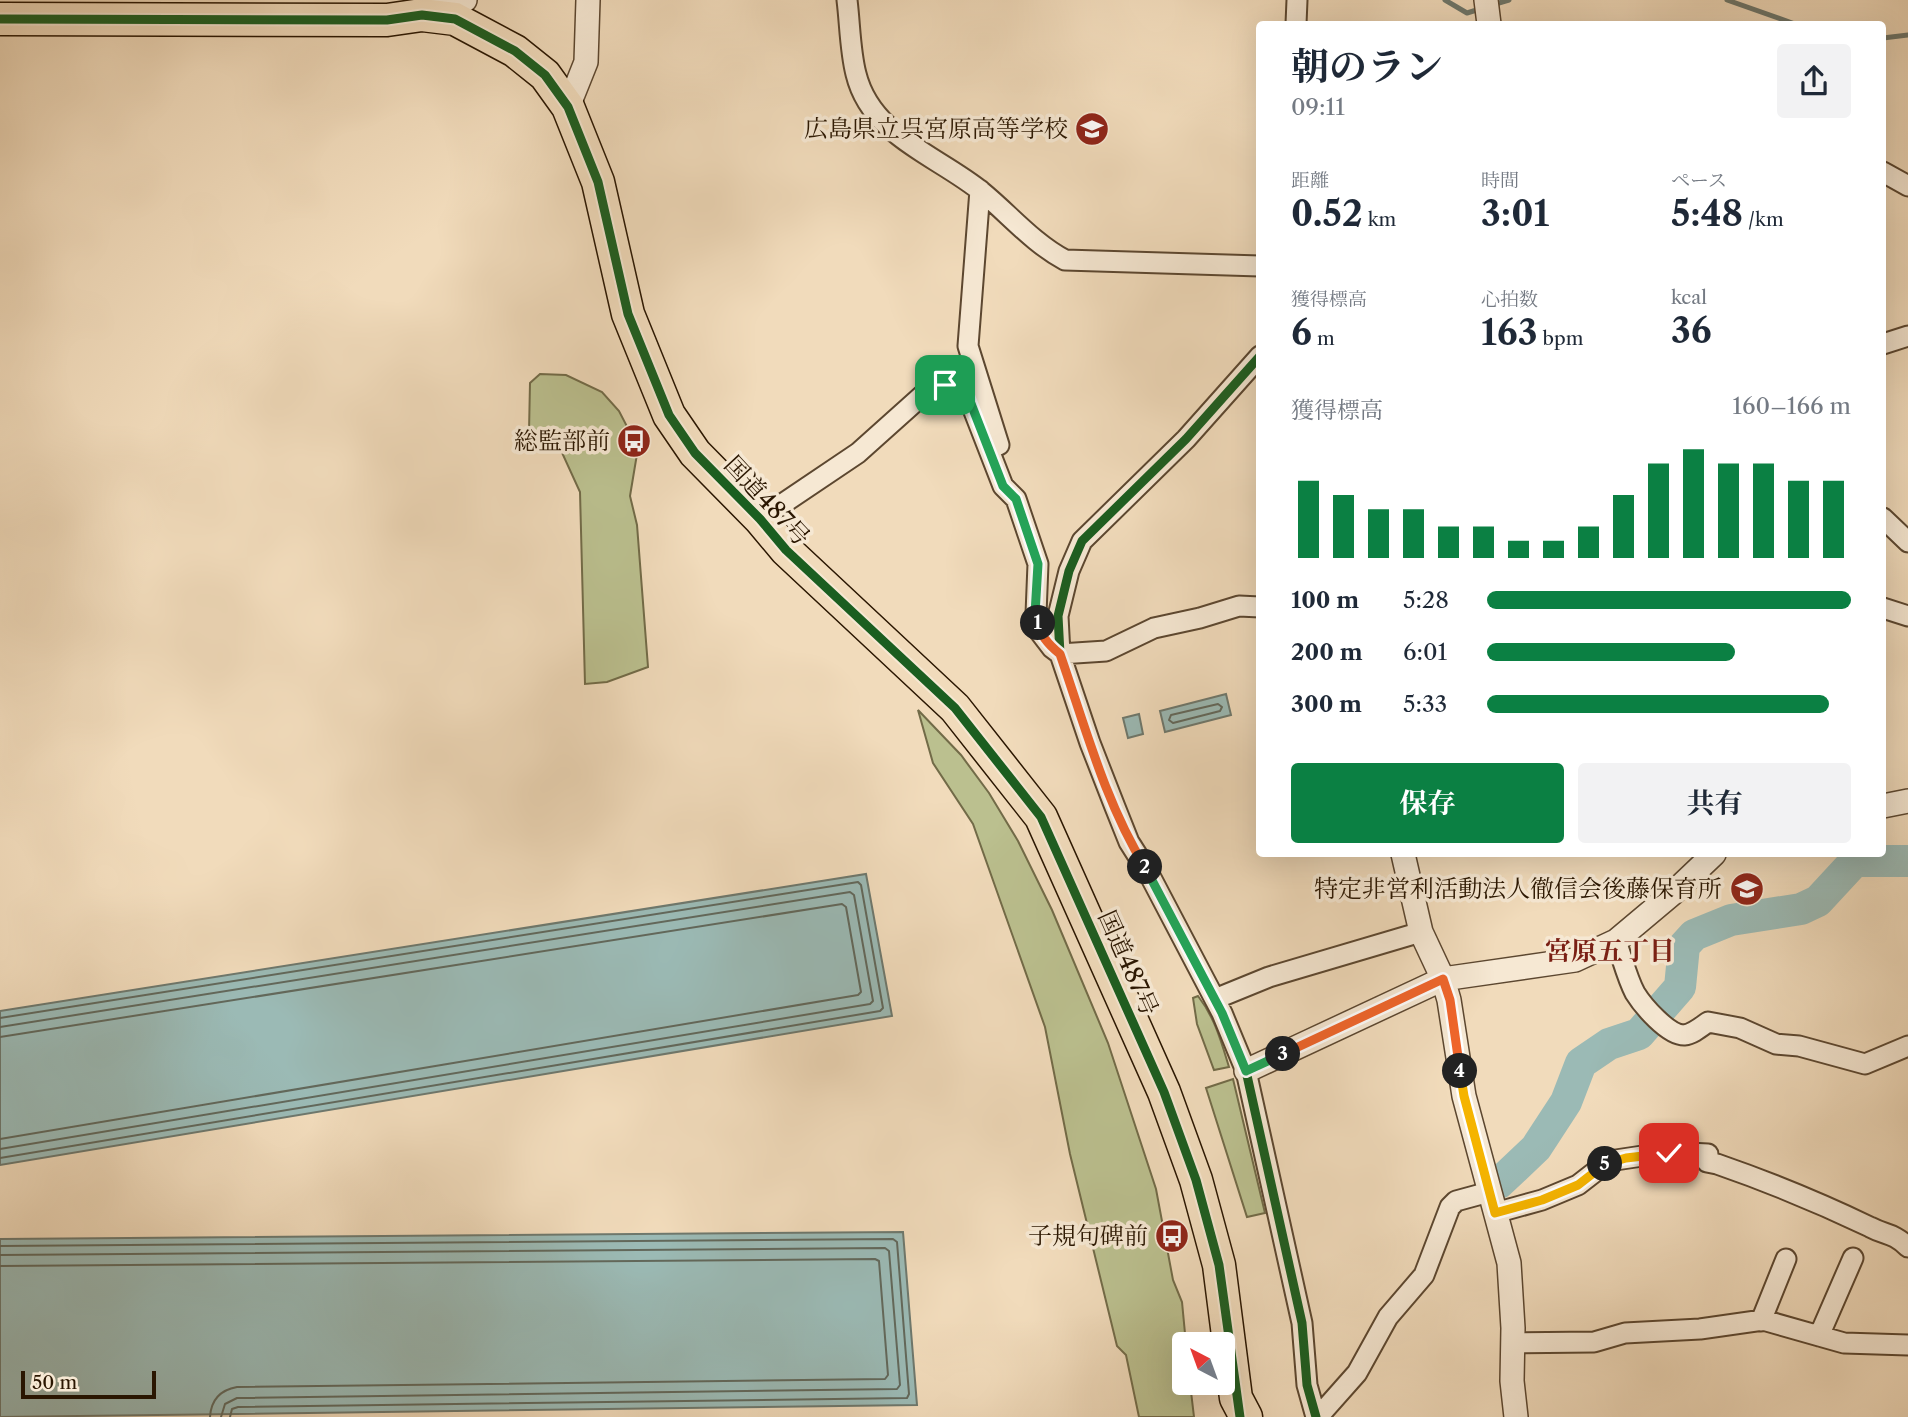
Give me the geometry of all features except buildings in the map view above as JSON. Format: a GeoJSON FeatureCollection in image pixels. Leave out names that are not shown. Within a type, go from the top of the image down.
{"type":"FeatureCollection","features":[{"type":"Feature","properties":{"kind":"highway","name":"国道487号"},"geometry":{"type":"LineString","coordinates":[[0,19],[387,20],[422,15],[455,19],[515,51],[545,75],[568,107],[598,183],[628,314],[669,415],[695,453],[760,519],[786,550],[955,708],[1041,817],[1164,1092],[1196,1180],[1219,1265],[1240,1412]]}},
{"type":"Feature","properties":{"kind":"street"},"geometry":{"type":"LineString","coordinates":[[422,15],[464,0]]}},
{"type":"Feature","properties":{"kind":"street"},"geometry":{"type":"LineString","coordinates":[[568,107],[586,62],[588,0]]}},
{"type":"Feature","properties":{"kind":"street"},"geometry":{"type":"LineString","coordinates":[[847,0],[856,75],[867,103],[887,125],[916,149],[980,190],[1048,251],[1065,260],[1256,266]]}},
{"type":"Feature","properties":{"kind":"street"},"geometry":{"type":"LineString","coordinates":[[1296,21],[1297,0]]}},
{"type":"Feature","properties":{"kind":"street"},"geometry":{"type":"LineString","coordinates":[[1486,0],[1489,21]]}},
{"type":"Feature","properties":{"kind":"street"},"geometry":{"type":"LineString","coordinates":[[1886,174],[1908,186]]}},
{"type":"Feature","properties":{"kind":"street"},"geometry":{"type":"LineString","coordinates":[[980,190],[968,346],[1038,564],[1035,614],[1039,631],[1060,654],[1106,651],[1154,628],[1239,606],[1256,607]]}},
{"type":"Feature","properties":{"kind":"street"},"geometry":{"type":"LineString","coordinates":[[1886,343],[1908,336]]}},
{"type":"Feature","properties":{"kind":"street"},"geometry":{"type":"LineString","coordinates":[[1256,360],[1186,439],[1082,541],[1069,571],[1058,617],[1060,654],[1090,743],[1129,842],[1148,872],[1215,999],[1246,1071],[1302,1323],[1307,1385],[1317,1417]]}},
{"type":"Feature","properties":{"kind":"street"},"geometry":{"type":"LineString","coordinates":[[760,519],[858,453],[925,393],[945,385],[963,390],[968,396],[1003,486],[1016,499]]}},
{"type":"Feature","properties":{"kind":"street"},"geometry":{"type":"LineString","coordinates":[[1886,521],[1908,542]]}},
{"type":"Feature","properties":{"kind":"street"},"geometry":{"type":"LineString","coordinates":[[1886,609],[1908,616]]}},
{"type":"Feature","properties":{"kind":"street"},"geometry":{"type":"LineString","coordinates":[[1886,805],[1908,801]]}},
{"type":"Feature","properties":{"kind":"street"},"geometry":{"type":"LineString","coordinates":[[1404,857],[1421,932],[1450,1000],[1464,1096],[1492,1203],[1504,1236],[1509,1263],[1512,1381],[1517,1417]]}},
{"type":"Feature","properties":{"kind":"street"},"geometry":{"type":"LineString","coordinates":[[1246,1071],[1443,979],[1575,960],[1616,941],[1711,857]]}},
{"type":"Feature","properties":{"kind":"street"},"geometry":{"type":"LineString","coordinates":[[1215,999],[1269,977],[1421,932]]}},
{"type":"Feature","properties":{"kind":"street"},"geometry":{"type":"LineString","coordinates":[[1616,941],[1636,993],[1671,1031],[1683,1035],[1694,1032],[1708,1022],[1740,1028],[1776,1044],[1799,1046],[1866,1064],[1908,1046]]}},
{"type":"Feature","properties":{"kind":"street"},"geometry":{"type":"LineString","coordinates":[[1317,1417],[1357,1373],[1388,1317],[1424,1275],[1450,1207],[1455,1201],[1492,1203],[1542,1200],[1578,1185],[1609,1161],[1669,1153],[1708,1158],[1895,1236],[1908,1247]]}},
{"type":"Feature","properties":{"kind":"street"},"geometry":{"type":"LineString","coordinates":[[1819,1336],[1853,1258]]}},
{"type":"Feature","properties":{"kind":"street"},"geometry":{"type":"LineString","coordinates":[[1761,1321],[1786,1259]]}},
{"type":"Feature","properties":{"kind":"street"},"geometry":{"type":"LineString","coordinates":[[1513,1343],[1594,1342],[1625,1334],[1700,1329],[1761,1321],[1844,1343],[1908,1345]]}},
{"type":"Feature","properties":{"kind":"green space"},"geometry":{"type":"Polygon","coordinates":[[[540,374],[566,375],[602,392],[619,411],[634,440],[637,454],[630,496],[637,525],[648,667],[607,682],[585,684],[580,492],[559,446],[549,437],[529,432],[530,383],[540,374]]]}},
{"type":"Feature","properties":{"kind":"green space"},"geometry":{"type":"Polygon","coordinates":[[[918,710],[961,755],[989,793],[1018,841],[1052,910],[1108,1043],[1156,1189],[1173,1280],[1182,1302],[1185,1332],[1172,1332],[1172,1395],[1191,1395],[1194,1417],[1139,1417],[1126,1355],[1117,1346],[1070,1154],[1045,1027],[973,824],[933,763],[918,710]]]}},
{"type":"Feature","properties":{"kind":"green space"},"geometry":{"type":"Polygon","coordinates":[[[1198,996],[1213,1021],[1229,1067],[1214,1070],[1197,1024],[1193,998],[1198,996]]]}},
{"type":"Feature","properties":{"kind":"green space"},"geometry":{"type":"Polygon","coordinates":[[[1233,1079],[1265,1213],[1247,1217],[1206,1088],[1233,1079]]]}},
{"type":"Feature","properties":{"kind":"water"},"geometry":{"type":"Polygon","coordinates":[[[1226,694],[1231,715],[1165,732],[1160,711],[1226,694]]]}},
{"type":"Feature","properties":{"kind":"water"},"geometry":{"type":"Polygon","coordinates":[[[1139,714],[1143,734],[1128,738],[1123,718],[1139,714]]]}},
{"type":"Feature","properties":{"kind":"water"},"geometry":{"type":"Polygon","coordinates":[[[866,874],[892,1016],[0,1165],[0,1011],[866,874]]]}},
{"type":"Feature","properties":{"kind":"water"},"geometry":{"type":"Polygon","coordinates":[[[903,1232],[917,1405],[0,1417],[0,1239],[903,1232]]]}},
{"type":"Feature","properties":{"kind":"waterway"},"geometry":{"type":"LineString","coordinates":[[1445,0],[1467,13],[1483,8]]}},
{"type":"Feature","properties":{"kind":"waterway"},"geometry":{"type":"LineString","coordinates":[[1492,5],[1509,0]]}},
{"type":"Feature","properties":{"kind":"waterway"},"geometry":{"type":"LineString","coordinates":[[1727,0],[1786,21]]}},
{"type":"Feature","properties":{"kind":"waterway"},"geometry":{"type":"LineString","coordinates":[[1886,38],[1908,35]]}},
{"type":"Feature","properties":{"kind":"waterway"},"geometry":{"type":"LineString","coordinates":[[1499,1183],[1536,1148],[1566,1102],[1581,1063],[1609,1044],[1639,1034],[1680,987],[1684,946],[1694,935],[1731,920],[1801,909],[1818,901],[1855,861],[1908,861]]}},
{"type":"Feature","properties":{"kind":"cycle path"},"geometry":{"type":"LineString","coordinates":[[0,19],[387,20],[422,15],[455,19],[515,51],[545,75],[568,107],[598,182],[628,314],[669,415],[695,453],[760,519],[786,550],[955,708],[1041,817],[1164,1092],[1196,1180],[1219,1265],[1240,1417]]}},
{"type":"Feature","properties":{"kind":"cycle path"},"geometry":{"type":"LineString","coordinates":[[1256,360],[1186,439],[1082,541],[1069,571],[1058,616],[1060,654],[1090,743],[1129,842],[1148,872],[1222,1013],[1246,1071],[1302,1323],[1307,1385],[1316,1417]]}},
{"type":"Feature","properties":{"kind":"place","name":"広島県立呉宮原高等学校"},"geometry":{"type":"Point","coordinates":[1092,129]}},
{"type":"Feature","properties":{"kind":"place","name":"総監部前"},"geometry":{"type":"Point","coordinates":[634,441]}},
{"type":"Feature","properties":{"kind":"place","name":"特定非営利活動法人徹信会後藤保育所"},"geometry":{"type":"Point","coordinates":[1747,889]}},
{"type":"Feature","properties":{"kind":"place","name":"子規句碑前"},"geometry":{"type":"Point","coordinates":[1172,1236]}},
{"type":"Feature","properties":{"kind":"district","name":"宮原五丁目"},"geometry":{"type":"Point","coordinates":[1610,951]}},
{"type":"Feature","properties":{"kind":"route"},"geometry":{"type":"LineString","coordinates":[[945,385],[963,390],[968,396],[1003,486],[1016,499],[1038,564],[1035,614],[1039,631],[1060,654],[1090,743],[1129,842],[1148,872],[1222,1013],[1246,1071],[1443,979],[1450,1000],[1464,1096],[1495,1213],[1542,1200],[1578,1185],[1609,1161],[1669,1153]]}}]}
